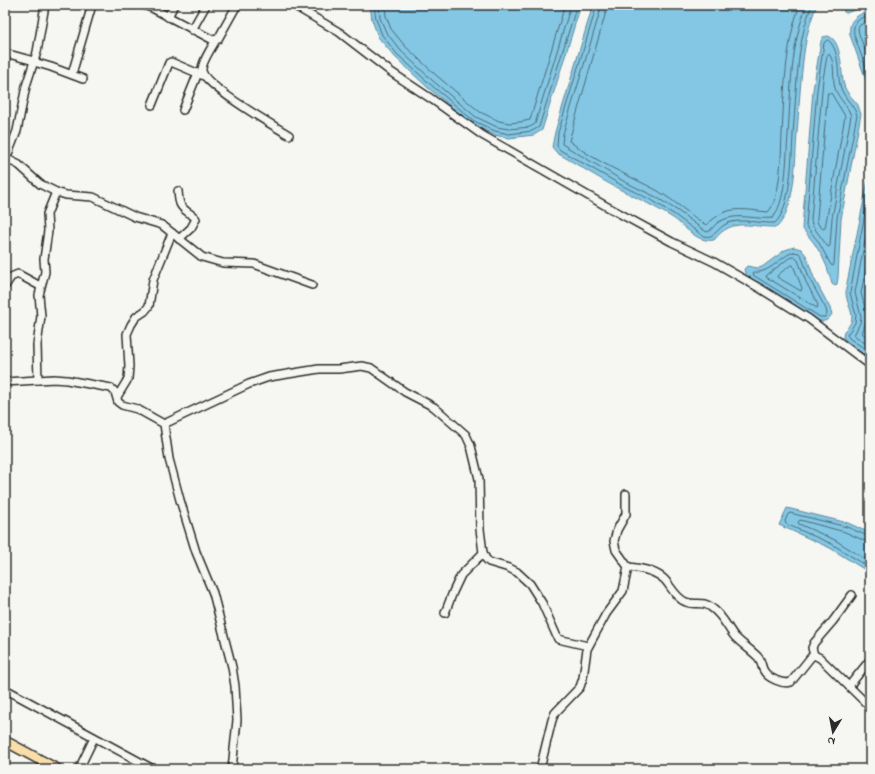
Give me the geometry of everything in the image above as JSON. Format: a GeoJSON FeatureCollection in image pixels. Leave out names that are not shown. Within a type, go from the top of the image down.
{"type":"FeatureCollection","features":[{"type":"Feature","properties":{"kind":"main road"},"geometry":{"type":"LineString","coordinates":[[5,741],[57,769]]}},
{"type":"Feature","properties":{"kind":"street"},"geometry":{"type":"LineString","coordinates":[[45,5],[36,62],[23,102],[17,131],[5,158],[19,166],[40,184],[56,192],[66,195],[93,197],[134,218],[162,226],[198,254],[207,259],[223,263],[254,264],[312,285]]}},
{"type":"Feature","properties":{"kind":"street"},"geometry":{"type":"LineString","coordinates":[[72,74],[92,5]]}},
{"type":"Feature","properties":{"kind":"street"},"geometry":{"type":"LineString","coordinates":[[142,5],[168,17],[210,40],[216,40]]}},
{"type":"Feature","properties":{"kind":"street"},"geometry":{"type":"LineString","coordinates":[[168,17],[174,5]]}},
{"type":"Feature","properties":{"kind":"street"},"geometry":{"type":"LineString","coordinates":[[192,30],[206,5]]}},
{"type":"Feature","properties":{"kind":"street"},"geometry":{"type":"LineString","coordinates":[[183,110],[201,75],[203,64],[237,5]]}},
{"type":"Feature","properties":{"kind":"street"},"geometry":{"type":"LineString","coordinates":[[293,5],[339,32],[391,72],[434,100],[482,135],[606,206],[672,242],[714,262],[761,289],[809,319],[870,365]]}},
{"type":"Feature","properties":{"kind":"street"},"geometry":{"type":"LineString","coordinates":[[5,53],[36,62],[83,79]]}},
{"type":"Feature","properties":{"kind":"street"},"geometry":{"type":"LineString","coordinates":[[152,105],[169,63],[171,62],[201,75],[222,92],[289,135]]}},
{"type":"Feature","properties":{"kind":"street"},"geometry":{"type":"LineString","coordinates":[[178,191],[181,207],[196,219],[192,228],[179,239]]}},
{"type":"Feature","properties":{"kind":"street"},"geometry":{"type":"LineString","coordinates":[[38,380],[37,345],[41,316],[39,299],[40,286],[45,272],[44,259],[48,231],[47,214],[56,192]]}},
{"type":"Feature","properties":{"kind":"street"},"geometry":{"type":"LineString","coordinates":[[117,397],[128,379],[129,366],[127,334],[136,317],[145,311],[149,306],[153,280],[172,233]]}},
{"type":"Feature","properties":{"kind":"street"},"geometry":{"type":"LineString","coordinates":[[5,286],[14,274],[18,274],[40,286]]}},
{"type":"Feature","properties":{"kind":"street"},"geometry":{"type":"LineString","coordinates":[[164,424],[248,384],[269,377],[320,368],[339,369],[362,366],[371,368],[406,392],[434,407],[462,430],[469,439],[479,479],[480,529],[483,552],[486,559],[489,562],[517,572],[530,584],[542,603],[558,639],[588,646]]}},
{"type":"Feature","properties":{"kind":"street"},"geometry":{"type":"LineString","coordinates":[[5,382],[67,380],[110,388],[114,390],[118,402],[122,405],[137,409],[164,424]]}},
{"type":"Feature","properties":{"kind":"street"},"geometry":{"type":"LineString","coordinates":[[164,424],[169,459],[180,500],[196,552],[213,593],[232,667],[235,686],[237,720],[232,769]]}},
{"type":"Feature","properties":{"kind":"street"},"geometry":{"type":"LineString","coordinates":[[626,494],[626,514],[617,530],[614,541],[616,550],[628,567],[646,570],[656,574],[664,579],[686,603],[703,603],[712,608],[724,620],[737,639],[759,658],[764,672],[773,678],[784,683],[791,682],[814,655]]}},
{"type":"Feature","properties":{"kind":"street"},"geometry":{"type":"LineString","coordinates":[[445,613],[461,576],[483,552]]}},
{"type":"Feature","properties":{"kind":"street"},"geometry":{"type":"LineString","coordinates":[[540,769],[555,713],[580,687],[583,678],[585,657],[588,646],[606,614],[623,592],[628,567]]}},
{"type":"Feature","properties":{"kind":"street"},"geometry":{"type":"LineString","coordinates":[[852,595],[833,621],[814,643],[812,648],[814,655],[820,658],[870,707]]}},
{"type":"Feature","properties":{"kind":"street"},"geometry":{"type":"LineString","coordinates":[[849,686],[870,660]]}},
{"type":"Feature","properties":{"kind":"street"},"geometry":{"type":"LineString","coordinates":[[5,689],[152,769]]}},
{"type":"Feature","properties":{"kind":"street"},"geometry":{"type":"LineString","coordinates":[[79,769],[94,738]]}},
{"type":"Feature","properties":{"kind":"water"},"geometry":{"type":"Polygon","coordinates":[[[370,5],[581,5],[542,130],[534,135],[509,138],[494,135],[472,124],[427,87],[395,57],[378,37],[372,20],[370,5]]]}},
{"type":"Feature","properties":{"kind":"water"},"geometry":{"type":"Polygon","coordinates":[[[593,5],[817,5],[806,40],[804,54],[800,88],[795,169],[791,196],[788,208],[777,227],[735,226],[728,228],[714,240],[702,239],[692,234],[667,214],[605,181],[557,153],[552,147],[555,132],[593,5]]]}},
{"type":"Feature","properties":{"kind":"water"},"geometry":{"type":"Polygon","coordinates":[[[843,5],[870,5],[846,13],[844,12],[843,5]]]}},
{"type":"Feature","properties":{"kind":"water"},"geometry":{"type":"Polygon","coordinates":[[[870,10],[870,91],[850,35],[850,25],[857,16],[870,10]]]}},
{"type":"Feature","properties":{"kind":"water"},"geometry":{"type":"Polygon","coordinates":[[[828,36],[833,39],[839,50],[845,88],[858,105],[861,114],[841,219],[838,278],[835,286],[832,284],[822,256],[802,228],[813,90],[821,41],[823,37],[828,36]]]}},
{"type":"Feature","properties":{"kind":"water"},"geometry":{"type":"Polygon","coordinates":[[[870,170],[870,356],[855,349],[843,337],[844,331],[849,326],[852,317],[846,293],[847,283],[870,170]]]}},
{"type":"Feature","properties":{"kind":"water"},"geometry":{"type":"Polygon","coordinates":[[[794,247],[801,249],[806,255],[814,278],[830,308],[832,314],[825,321],[819,321],[749,278],[745,273],[744,269],[747,266],[758,268],[762,267],[785,250],[794,247]]]}},
{"type":"Feature","properties":{"kind":"water"},"geometry":{"type":"Polygon","coordinates":[[[787,508],[848,523],[870,533],[870,573],[830,548],[779,525],[787,508]]]}}]}
